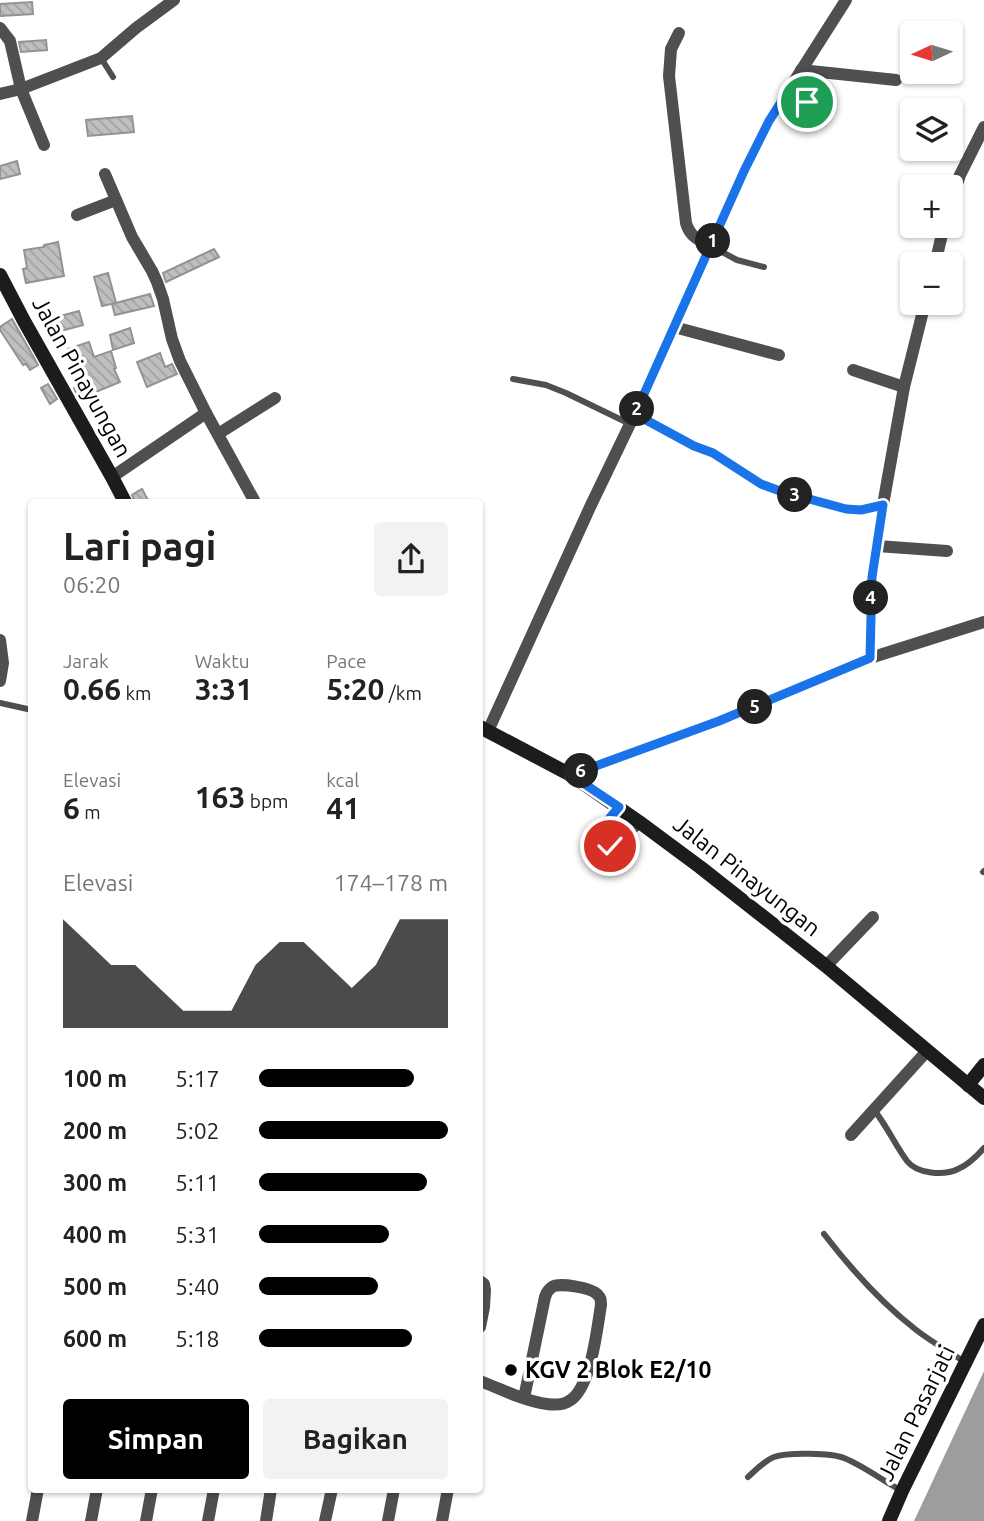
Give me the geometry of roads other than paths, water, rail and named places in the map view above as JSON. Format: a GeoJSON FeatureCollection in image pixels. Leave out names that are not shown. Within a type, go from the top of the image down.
{"type":"FeatureCollection","features":[{"type":"Feature","properties":{"kind":"main road","name":"Jalan Pinayungan"},"geometry":{"type":"LineString","coordinates":[[0,275],[123,499]]}},
{"type":"Feature","properties":{"kind":"main road","name":"Jalan Pinayungan"},"geometry":{"type":"LineString","coordinates":[[484,729],[571,775],[619,807],[825,966],[984,1098]]}},
{"type":"Feature","properties":{"kind":"main road"},"geometry":{"type":"LineString","coordinates":[[968,1086],[984,1065]]}},
{"type":"Feature","properties":{"kind":"main road","name":"Jalan Pasarjati"},"geometry":{"type":"LineString","coordinates":[[889,1521],[984,1325]]}},
{"type":"Feature","properties":{"kind":"street"},"geometry":{"type":"LineString","coordinates":[[0,94],[101,58],[174,0]]}},
{"type":"Feature","properties":{"kind":"street"},"geometry":{"type":"LineString","coordinates":[[484,729],[633,419],[750,158],[769,121],[846,0]]}},
{"type":"Feature","properties":{"kind":"street"},"geometry":{"type":"LineString","coordinates":[[0,28],[10,41],[20,89],[44,145]]}},
{"type":"Feature","properties":{"kind":"street"},"geometry":{"type":"LineString","coordinates":[[678,33],[671,50],[669,76],[686,223],[693,237],[711,246]]}},
{"type":"Feature","properties":{"kind":"street"},"geometry":{"type":"LineString","coordinates":[[801,70],[896,80]]}},
{"type":"Feature","properties":{"kind":"street"},"geometry":{"type":"LineString","coordinates":[[960,175],[984,127]]}},
{"type":"Feature","properties":{"kind":"street"},"geometry":{"type":"LineString","coordinates":[[105,174],[132,237],[157,282],[180,361],[253,499]]}},
{"type":"Feature","properties":{"kind":"street"},"geometry":{"type":"LineString","coordinates":[[77,215],[116,200]]}},
{"type":"Feature","properties":{"kind":"street"},"geometry":{"type":"LineString","coordinates":[[870,658],[872,590],[883,505],[904,387],[922,315]]}},
{"type":"Feature","properties":{"kind":"street"},"geometry":{"type":"LineString","coordinates":[[674,327],[779,355]]}},
{"type":"Feature","properties":{"kind":"street"},"geometry":{"type":"LineString","coordinates":[[853,370],[904,387]]}},
{"type":"Feature","properties":{"kind":"street"},"geometry":{"type":"LineString","coordinates":[[218,434],[275,398]]}},
{"type":"Feature","properties":{"kind":"street"},"geometry":{"type":"LineString","coordinates":[[112,477],[206,413]]}},
{"type":"Feature","properties":{"kind":"street"},"geometry":{"type":"LineString","coordinates":[[633,419],[713,453],[761,484],[780,491],[846,509],[861,510],[883,505]]}},
{"type":"Feature","properties":{"kind":"street"},"geometry":{"type":"LineString","coordinates":[[877,546],[947,551]]}},
{"type":"Feature","properties":{"kind":"street"},"geometry":{"type":"LineString","coordinates":[[571,775],[719,721],[870,658],[984,622]]}},
{"type":"Feature","properties":{"kind":"street"},"geometry":{"type":"LineString","coordinates":[[0,681],[3,663],[1,644]]}},
{"type":"Feature","properties":{"kind":"street"},"geometry":{"type":"LineString","coordinates":[[825,966],[873,917]]}},
{"type":"Feature","properties":{"kind":"street"},"geometry":{"type":"LineString","coordinates":[[851,1135],[927,1051]]}},
{"type":"Feature","properties":{"kind":"street"},"geometry":{"type":"LineString","coordinates":[[483,1283],[483,1305]]}},
{"type":"Feature","properties":{"kind":"street"},"geometry":{"type":"LineString","coordinates":[[483,1382],[524,1398],[548,1404],[570,1401],[582,1388],[589,1367],[601,1305],[596,1293],[589,1289],[563,1285],[550,1288],[545,1297],[524,1398]]}},
{"type":"Feature","properties":{"kind":"street"},"geometry":{"type":"LineString","coordinates":[[32,1521],[37,1493]]}},
{"type":"Feature","properties":{"kind":"street"},"geometry":{"type":"LineString","coordinates":[[92,1521],[96,1493]]}},
{"type":"Feature","properties":{"kind":"street"},"geometry":{"type":"LineString","coordinates":[[146,1521],[151,1493]]}},
{"type":"Feature","properties":{"kind":"street"},"geometry":{"type":"LineString","coordinates":[[208,1521],[213,1493]]}},
{"type":"Feature","properties":{"kind":"street"},"geometry":{"type":"LineString","coordinates":[[266,1521],[270,1493]]}},
{"type":"Feature","properties":{"kind":"street"},"geometry":{"type":"LineString","coordinates":[[325,1521],[331,1493]]}},
{"type":"Feature","properties":{"kind":"street"},"geometry":{"type":"LineString","coordinates":[[388,1521],[393,1493]]}},
{"type":"Feature","properties":{"kind":"street"},"geometry":{"type":"LineString","coordinates":[[442,1521],[447,1493]]}},
{"type":"Feature","properties":{"kind":"lane"},"geometry":{"type":"LineString","coordinates":[[101,58],[113,77]]}},
{"type":"Feature","properties":{"kind":"lane"},"geometry":{"type":"LineString","coordinates":[[785,96],[823,106]]}},
{"type":"Feature","properties":{"kind":"lane"},"geometry":{"type":"LineString","coordinates":[[711,246],[737,260],[764,267]]}},
{"type":"Feature","properties":{"kind":"lane"},"geometry":{"type":"LineString","coordinates":[[513,379],[546,385],[633,419]]}},
{"type":"Feature","properties":{"kind":"lane"},"geometry":{"type":"LineString","coordinates":[[0,704],[28,708]]}},
{"type":"Feature","properties":{"kind":"lane"},"geometry":{"type":"LineString","coordinates":[[619,807],[603,830],[603,838],[610,846],[642,824]]}},
{"type":"Feature","properties":{"kind":"lane"},"geometry":{"type":"LineString","coordinates":[[874,1110],[908,1163],[921,1171],[957,1169],[984,1149]]}},
{"type":"Feature","properties":{"kind":"lane"},"geometry":{"type":"LineString","coordinates":[[824,1234],[856,1275],[880,1300],[916,1330],[965,1362]]}},
{"type":"Feature","properties":{"kind":"lane"},"geometry":{"type":"LineString","coordinates":[[748,1477],[767,1460],[776,1456],[810,1454],[846,1459],[902,1491]]}},
{"type":"Feature","properties":{"kind":"place","name":"KGV 2 Blok E2/10"},"geometry":{"type":"Point","coordinates":[511,1370]}}]}
